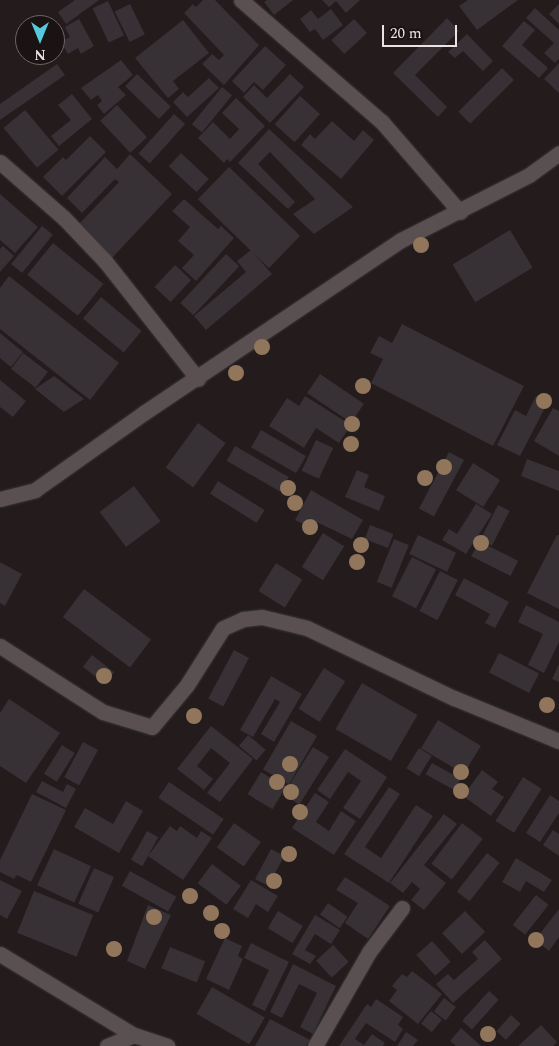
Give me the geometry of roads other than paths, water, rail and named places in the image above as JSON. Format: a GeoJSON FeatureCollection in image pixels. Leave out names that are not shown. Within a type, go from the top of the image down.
{"type":"FeatureCollection","features":[{"type":"Feature","properties":{"kind":"street"},"geometry":{"type":"LineString","coordinates":[[241,0],[382,122],[460,212]]}},
{"type":"Feature","properties":{"kind":"street"},"geometry":{"type":"LineString","coordinates":[[0,499],[35,490],[401,240],[460,212],[529,175],[559,154]]}},
{"type":"Feature","properties":{"kind":"street"},"geometry":{"type":"LineString","coordinates":[[0,162],[64,218],[105,261],[198,379]]}},
{"type":"Feature","properties":{"kind":"street"},"geometry":{"type":"LineString","coordinates":[[0,646],[103,712],[152,728],[187,686],[223,628],[244,619],[262,617],[308,628],[454,698],[559,741]]}},
{"type":"Feature","properties":{"kind":"street"},"geometry":{"type":"LineString","coordinates":[[315,1046],[365,960],[402,908]]}},
{"type":"Feature","properties":{"kind":"street"},"geometry":{"type":"LineString","coordinates":[[0,954],[134,1035],[167,1046]]}},
{"type":"Feature","properties":{"kind":"street"},"geometry":{"type":"LineString","coordinates":[[107,1046],[134,1035]]}}]}
